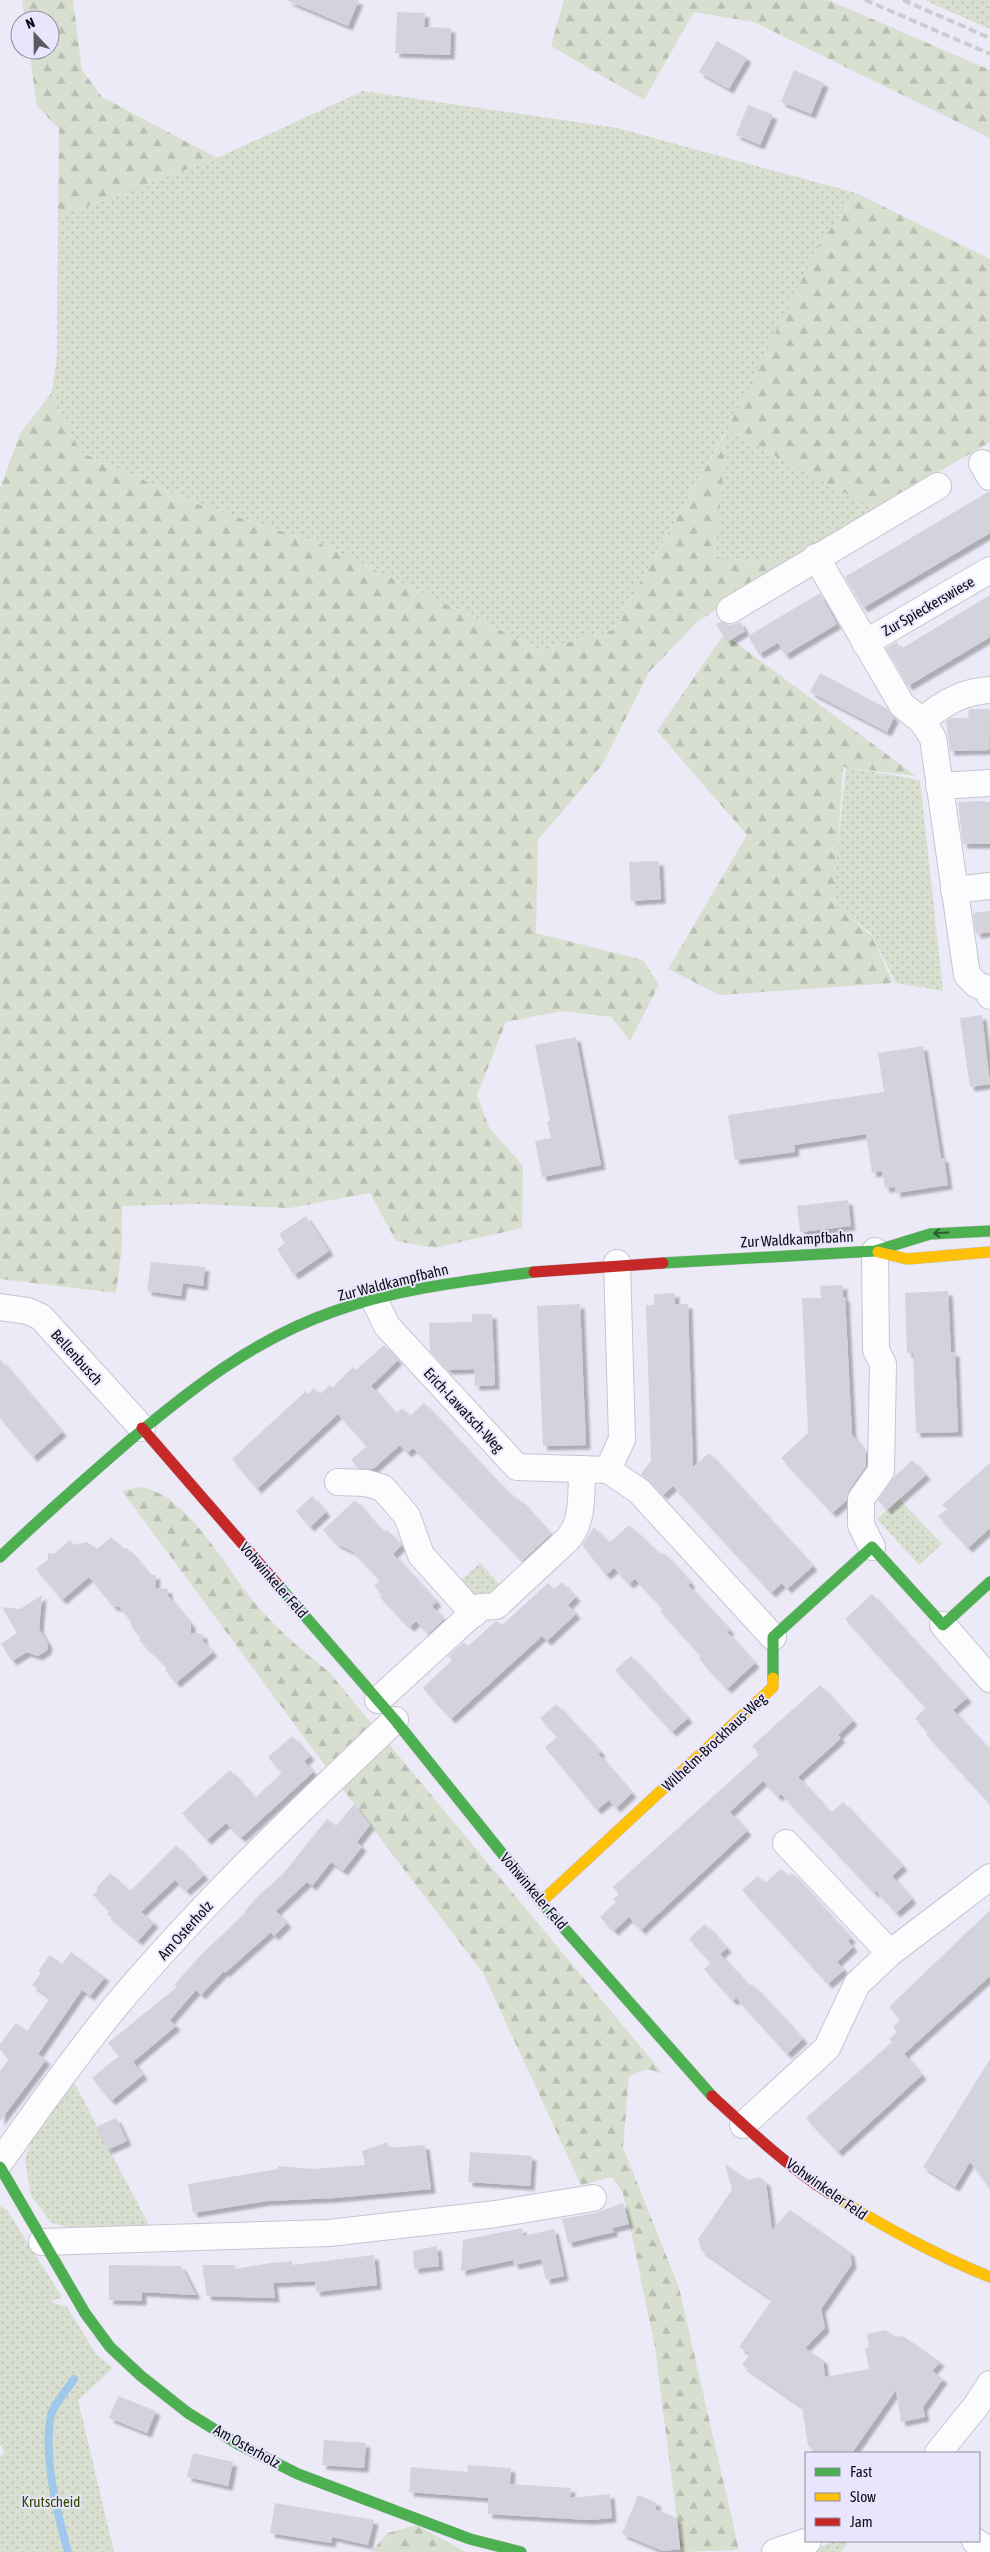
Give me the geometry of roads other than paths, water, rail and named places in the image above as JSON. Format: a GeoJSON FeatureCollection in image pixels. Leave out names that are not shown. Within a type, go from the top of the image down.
{"type":"FeatureCollection","features":[{"type":"Feature","properties":{"kind":"street"},"geometry":{"type":"LineString","coordinates":[[730,610],[938,486]]}},
{"type":"Feature","properties":{"kind":"street","name":"Zur Spieckerswiese"},"geometry":{"type":"LineString","coordinates":[[816,557],[902,705],[922,721],[933,738],[967,975],[977,985],[990,991]]}},
{"type":"Feature","properties":{"kind":"street","name":"Zur Spieckerswiese"},"geometry":{"type":"LineString","coordinates":[[865,643],[990,570]]}},
{"type":"Feature","properties":{"kind":"street"},"geometry":{"type":"LineString","coordinates":[[922,721],[949,701],[968,693],[990,690]]}},
{"type":"Feature","properties":{"kind":"street"},"geometry":{"type":"LineString","coordinates":[[939,786],[990,784]]}},
{"type":"Feature","properties":{"kind":"street"},"geometry":{"type":"LineString","coordinates":[[954,890],[990,886]]}},
{"type":"Feature","properties":{"kind":"street","name":"Zur Waldkampfbahn"},"geometry":{"type":"LineString","coordinates":[[0,1556],[142,1428],[182,1396],[239,1356],[296,1327],[334,1311],[441,1284],[489,1277],[617,1263],[875,1251],[930,1234],[990,1231]]}},
{"type":"Feature","properties":{"kind":"street"},"geometry":{"type":"LineString","coordinates":[[875,1251],[876,1350],[883,1364],[881,1471],[861,1498],[861,1525],[872,1547],[990,1679]]}},
{"type":"Feature","properties":{"kind":"street","name":"Zur Waldkampfbahn"},"geometry":{"type":"LineString","coordinates":[[875,1251],[907,1259],[990,1252]]}},
{"type":"Feature","properties":{"kind":"street"},"geometry":{"type":"LineString","coordinates":[[378,1700],[480,1607],[496,1606],[575,1530],[595,1470],[622,1439],[617,1263]]}},
{"type":"Feature","properties":{"kind":"street","name":"Erich-Lawatsch-Weg"},"geometry":{"type":"LineString","coordinates":[[374,1300],[388,1326],[517,1467],[595,1470]]}},
{"type":"Feature","properties":{"kind":"street","name":"Bellenbusch"},"geometry":{"type":"LineString","coordinates":[[0,1307],[28,1311],[41,1318],[142,1428]]}},
{"type":"Feature","properties":{"kind":"street","name":"Vohwinkeler Feld"},"geometry":{"type":"LineString","coordinates":[[142,1428],[378,1700],[541,1902],[699,2083],[743,2125],[809,2180],[880,2224],[938,2256],[990,2277]]}},
{"type":"Feature","properties":{"kind":"street"},"geometry":{"type":"LineString","coordinates":[[595,1470],[639,1491],[773,1637],[872,1547]]}},
{"type":"Feature","properties":{"kind":"street"},"geometry":{"type":"LineString","coordinates":[[338,1482],[366,1483],[383,1488],[407,1516],[420,1555],[474,1614]]}},
{"type":"Feature","properties":{"kind":"street"},"geometry":{"type":"LineString","coordinates":[[943,1625],[990,1582]]}},
{"type":"Feature","properties":{"kind":"street","name":"Wilhelm-Brockhaus-Weg"},"geometry":{"type":"LineString","coordinates":[[541,1902],[773,1687],[773,1637]]}},
{"type":"Feature","properties":{"kind":"street","name":"Am Osterholz"},"geometry":{"type":"LineString","coordinates":[[0,2162],[54,2085],[115,2008],[185,1928],[263,1846],[395,1720]]}},
{"type":"Feature","properties":{"kind":"street"},"geometry":{"type":"LineString","coordinates":[[786,1843],[890,1953]]}},
{"type":"Feature","properties":{"kind":"street"},"geometry":{"type":"LineString","coordinates":[[743,2125],[827,2048],[857,1984],[890,1953],[989,1879]]}},
{"type":"Feature","properties":{"kind":"street","name":"Am Osterholz"},"geometry":{"type":"LineString","coordinates":[[0,2167],[85,2313],[110,2347],[141,2376],[188,2413],[238,2444],[298,2474],[470,2539],[521,2552]]}},
{"type":"Feature","properties":{"kind":"street"},"geometry":{"type":"LineString","coordinates":[[42,2242],[329,2233],[496,2214],[593,2198]]}},
{"type":"Feature","properties":{"kind":"street"},"geometry":{"type":"LineString","coordinates":[[939,2452],[985,2401]]}},
{"type":"Feature","properties":{"kind":"street"},"geometry":{"type":"LineString","coordinates":[[775,2552],[805,2542]]}},
{"type":"Feature","properties":{"kind":"street"},"geometry":{"type":"LineString","coordinates":[[976,2542],[990,2551]]}},
{"type":"Feature","properties":{"kind":"waterway"},"geometry":{"type":"LineString","coordinates":[[68,2552],[52,2484],[49,2431],[51,2415],[74,2379]]}},
{"type":"Feature","properties":{"kind":"railway"},"geometry":{"type":"LineString","coordinates":[[865,0],[990,54]]}},
{"type":"Feature","properties":{"kind":"railway"},"geometry":{"type":"LineString","coordinates":[[903,0],[990,38]]}},
{"type":"Feature","properties":{"kind":"park label","name":"Krutscheid"},"geometry":{"type":"Point","coordinates":[51,2501]}}]}
